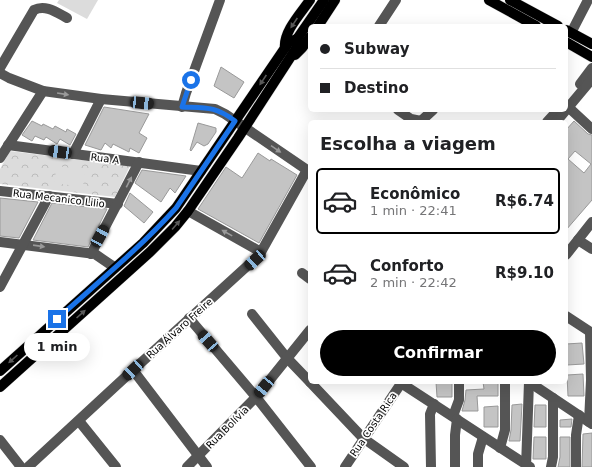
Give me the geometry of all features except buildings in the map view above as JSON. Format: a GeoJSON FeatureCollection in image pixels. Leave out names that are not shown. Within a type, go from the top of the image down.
{"type":"FeatureCollection","features":[{"type":"Feature","properties":{"kind":"main road"},"geometry":{"type":"LineString","coordinates":[[308,40],[296,55],[288,52],[284,42],[288,32],[310,0]]}},
{"type":"Feature","properties":{"kind":"main road"},"geometry":{"type":"LineString","coordinates":[[0,387],[150,252],[167,236],[188,211],[244,128],[288,52],[289,42],[297,39],[324,0]]}},
{"type":"Feature","properties":{"kind":"main road"},"geometry":{"type":"LineString","coordinates":[[319,24],[336,0]]}},
{"type":"Feature","properties":{"kind":"main road"},"geometry":{"type":"LineString","coordinates":[[489,0],[532,24]]}},
{"type":"Feature","properties":{"kind":"main road"},"geometry":{"type":"LineString","coordinates":[[510,0],[554,24]]}},
{"type":"Feature","properties":{"kind":"main road"},"geometry":{"type":"LineString","coordinates":[[568,32],[592,44]]}},
{"type":"Feature","properties":{"kind":"main road"},"geometry":{"type":"LineString","coordinates":[[568,43],[592,57]]}},
{"type":"Feature","properties":{"kind":"main road"},"geometry":{"type":"LineString","coordinates":[[0,371],[116,265],[143,243],[176,208],[235,121],[288,52]]}},
{"type":"Feature","properties":{"kind":"street"},"geometry":{"type":"LineString","coordinates":[[182,107],[220,0]]}},
{"type":"Feature","properties":{"kind":"street"},"geometry":{"type":"LineString","coordinates":[[380,24],[396,0]]}},
{"type":"Feature","properties":{"kind":"street"},"geometry":{"type":"LineString","coordinates":[[568,32],[588,0]]}},
{"type":"Feature","properties":{"kind":"street"},"geometry":{"type":"LineString","coordinates":[[0,68],[34,10],[42,7],[51,9],[67,18]]}},
{"type":"Feature","properties":{"kind":"street"},"geometry":{"type":"LineString","coordinates":[[568,103],[592,68]]}},
{"type":"Feature","properties":{"kind":"street"},"geometry":{"type":"LineString","coordinates":[[0,73],[43,91],[101,99],[215,109],[225,114],[308,170]]}},
{"type":"Feature","properties":{"kind":"street"},"geometry":{"type":"LineString","coordinates":[[568,103],[592,79]]}},
{"type":"Feature","properties":{"kind":"street"},"geometry":{"type":"LineString","coordinates":[[0,158],[43,91]]}},
{"type":"Feature","properties":{"kind":"street"},"geometry":{"type":"LineString","coordinates":[[72,154],[101,99]]}},
{"type":"Feature","properties":{"kind":"street"},"geometry":{"type":"LineString","coordinates":[[568,105],[592,129]]}},
{"type":"Feature","properties":{"kind":"street"},"geometry":{"type":"LineString","coordinates":[[401,112],[411,119],[416,120]]}},
{"type":"Feature","properties":{"kind":"street"},"geometry":{"type":"LineString","coordinates":[[422,120],[431,112]]}},
{"type":"Feature","properties":{"kind":"street"},"geometry":{"type":"LineString","coordinates":[[549,120],[556,112]]}},
{"type":"Feature","properties":{"kind":"street","name":"Rua A"},"geometry":{"type":"LineString","coordinates":[[8,145],[201,171]]}},
{"type":"Feature","properties":{"kind":"street"},"geometry":{"type":"LineString","coordinates":[[93,252],[139,162]]}},
{"type":"Feature","properties":{"kind":"street","name":"Rua Álvaro Freire"},"geometry":{"type":"LineString","coordinates":[[28,467],[189,318],[255,260],[308,173]]}},
{"type":"Feature","properties":{"kind":"street","name":"Rua Mecanico Lilio"},"geometry":{"type":"LineString","coordinates":[[0,191],[118,204]]}},
{"type":"Feature","properties":{"kind":"street"},"geometry":{"type":"LineString","coordinates":[[0,287],[49,196]]}},
{"type":"Feature","properties":{"kind":"street"},"geometry":{"type":"LineString","coordinates":[[188,211],[261,252]]}},
{"type":"Feature","properties":{"kind":"street"},"geometry":{"type":"LineString","coordinates":[[568,252],[592,222]]}},
{"type":"Feature","properties":{"kind":"street"},"geometry":{"type":"LineString","coordinates":[[578,240],[592,249]]}},
{"type":"Feature","properties":{"kind":"street"},"geometry":{"type":"LineString","coordinates":[[0,242],[93,252],[116,265]]}},
{"type":"Feature","properties":{"kind":"street"},"geometry":{"type":"LineString","coordinates":[[252,314],[308,380]]}},
{"type":"Feature","properties":{"kind":"street"},"geometry":{"type":"LineString","coordinates":[[568,317],[591,332],[590,423]]}},
{"type":"Feature","properties":{"kind":"street"},"geometry":{"type":"LineString","coordinates":[[189,318],[256,397],[311,467]]}},
{"type":"Feature","properties":{"kind":"street","name":"Rua Bolívia"},"geometry":{"type":"LineString","coordinates":[[187,467],[256,397],[308,333]]}},
{"type":"Feature","properties":{"kind":"street"},"geometry":{"type":"LineString","coordinates":[[133,370],[207,467]]}},
{"type":"Feature","properties":{"kind":"street"},"geometry":{"type":"LineString","coordinates":[[312,384],[363,438],[404,467]]}},
{"type":"Feature","properties":{"kind":"street","name":"Rua Costa Rica"},"geometry":{"type":"LineString","coordinates":[[345,467],[363,438],[401,384]]}},
{"type":"Feature","properties":{"kind":"street"},"geometry":{"type":"LineString","coordinates":[[404,384],[527,466],[529,384]]}},
{"type":"Feature","properties":{"kind":"street"},"geometry":{"type":"LineString","coordinates":[[455,467],[455,418],[459,400],[459,384]]}},
{"type":"Feature","properties":{"kind":"street"},"geometry":{"type":"LineString","coordinates":[[500,448],[505,430],[505,384]]}},
{"type":"Feature","properties":{"kind":"street"},"geometry":{"type":"LineString","coordinates":[[544,387],[553,398],[590,423]]}},
{"type":"Feature","properties":{"kind":"street"},"geometry":{"type":"LineString","coordinates":[[551,467],[553,457],[553,398]]}},
{"type":"Feature","properties":{"kind":"street"},"geometry":{"type":"LineString","coordinates":[[431,467],[430,421],[431,411],[434,404]]}},
{"type":"Feature","properties":{"kind":"street"},"geometry":{"type":"LineString","coordinates":[[576,467],[576,435],[579,415]]}},
{"type":"Feature","properties":{"kind":"street"},"geometry":{"type":"LineString","coordinates":[[79,421],[116,467]]}},
{"type":"Feature","properties":{"kind":"street"},"geometry":{"type":"LineString","coordinates":[[478,467],[478,454],[483,437]]}},
{"type":"Feature","properties":{"kind":"street"},"geometry":{"type":"LineString","coordinates":[[0,440],[21,467]]}},
{"type":"Feature","properties":{"kind":"green space"},"geometry":{"type":"Polygon","coordinates":[[[59,0],[98,0],[87,19],[57,3],[59,0]]]}},
{"type":"Feature","properties":{"kind":"green space"},"geometry":{"type":"Polygon","coordinates":[[[10,151],[130,166],[115,197],[0,184],[0,169],[10,151]]]}},
{"type":"Feature","properties":{"kind":"green space"},"geometry":{"type":"Polygon","coordinates":[[[57,166],[85,170],[83,187],[54,183],[57,166]]]}},
{"type":"Feature","properties":{"kind":"route"},"geometry":{"type":"LineString","coordinates":[[57,319],[143,243],[162,224],[176,208],[235,121],[215,109],[182,107],[191,80]]}}]}
